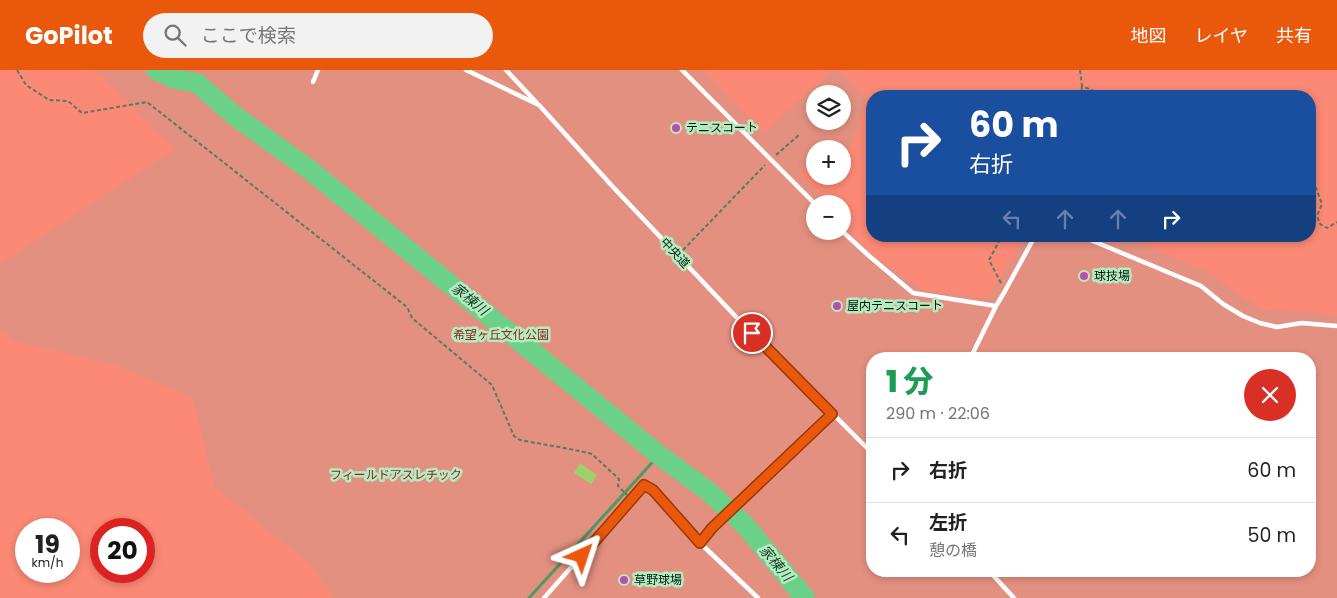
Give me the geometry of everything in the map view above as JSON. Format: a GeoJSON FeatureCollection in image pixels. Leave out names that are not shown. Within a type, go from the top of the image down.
{"type":"FeatureCollection","features":[{"type":"Feature","properties":{"kind":"lane"},"geometry":{"type":"LineString","coordinates":[[313,82],[318,70]]}},
{"type":"Feature","properties":{"kind":"lane","name":"中央道"},"geometry":{"type":"LineString","coordinates":[[466,70],[539,105],[739,320],[866,447]]}},
{"type":"Feature","properties":{"kind":"lane"},"geometry":{"type":"LineString","coordinates":[[506,70],[539,105]]}},
{"type":"Feature","properties":{"kind":"lane"},"geometry":{"type":"LineString","coordinates":[[682,70],[806,195]]}},
{"type":"Feature","properties":{"kind":"lane"},"geometry":{"type":"LineString","coordinates":[[851,239],[913,292],[996,306]]}},
{"type":"Feature","properties":{"kind":"lane"},"geometry":{"type":"LineString","coordinates":[[973,352],[1031,242]]}},
{"type":"Feature","properties":{"kind":"lane"},"geometry":{"type":"LineString","coordinates":[[1095,242],[1201,286],[1223,304],[1243,316],[1260,323],[1277,326],[1302,323],[1337,326]]}},
{"type":"Feature","properties":{"kind":"lane"},"geometry":{"type":"LineString","coordinates":[[700,543],[712,528],[832,414]]}},
{"type":"Feature","properties":{"kind":"lane"},"geometry":{"type":"LineString","coordinates":[[544,598],[644,485],[653,490],[700,543],[758,598]]}},
{"type":"Feature","properties":{"kind":"lane"},"geometry":{"type":"LineString","coordinates":[[994,577],[1014,598]]}},
{"type":"Feature","properties":{"kind":"path"},"geometry":{"type":"LineString","coordinates":[[17,70],[26,85],[49,100],[68,101],[82,113],[147,102],[407,307],[412,318],[492,385],[514,436],[520,440],[592,454],[619,479],[618,486],[632,499]]}},
{"type":"Feature","properties":{"kind":"path"},"geometry":{"type":"LineString","coordinates":[[1080,70],[1082,90]]}},
{"type":"Feature","properties":{"kind":"path"},"geometry":{"type":"LineString","coordinates":[[1082,86],[1092,90]]}},
{"type":"Feature","properties":{"kind":"path"},"geometry":{"type":"LineString","coordinates":[[678,256],[771,160],[800,134]]}},
{"type":"Feature","properties":{"kind":"path"},"geometry":{"type":"LineString","coordinates":[[1316,188],[1322,204],[1317,216],[1320,224],[1327,228],[1337,222]]}},
{"type":"Feature","properties":{"kind":"path"},"geometry":{"type":"LineString","coordinates":[[999,242],[989,260],[1005,291]]}},
{"type":"Feature","properties":{"kind":"green space","name":"希望ヶ丘文化公園"},"geometry":{"type":"Polygon","coordinates":[[[0,70],[1337,70],[1337,598],[0,598],[0,70]]]}},
{"type":"Feature","properties":{"kind":"shaded area"},"geometry":{"type":"Polygon","coordinates":[[[0,70],[95,70],[175,149],[0,264],[0,70]]]}},
{"type":"Feature","properties":{"kind":"shaded area"},"geometry":{"type":"Polygon","coordinates":[[[703,70],[832,70],[816,85],[806,85],[806,94],[764,133],[703,70]]]}},
{"type":"Feature","properties":{"kind":"shaded area"},"geometry":{"type":"Polygon","coordinates":[[[839,70],[1337,70],[1337,316],[1309,312],[1262,310],[1207,272],[1138,242],[1316,242],[1316,90],[866,90],[866,97],[839,70]]]}},
{"type":"Feature","properties":{"kind":"shaded area"},"geometry":{"type":"Polygon","coordinates":[[[866,101],[866,242],[1021,242],[988,298],[924,291],[872,254],[855,237],[851,231],[851,195],[821,195],[811,185],[851,185],[851,146],[866,101]]]}},
{"type":"Feature","properties":{"kind":"shaded area"},"geometry":{"type":"Polygon","coordinates":[[[806,167],[806,180],[799,173],[806,167]]]}},
{"type":"Feature","properties":{"kind":"shaded area"},"geometry":{"type":"Polygon","coordinates":[[[0,330],[15,341],[115,365],[192,397],[214,486],[311,565],[334,598],[0,598],[0,330]]]}},
{"type":"Feature","properties":{"kind":"building"},"geometry":{"type":"Polygon","coordinates":[[[580,463],[597,475],[591,484],[574,473],[580,463]]]}},
{"type":"Feature","properties":{"kind":"waterway","name":"家棟川"},"geometry":{"type":"LineString","coordinates":[[156,70],[175,79],[197,83],[235,116],[310,170],[659,455],[708,491],[744,524],[805,598]]}},
{"type":"Feature","properties":{"kind":"waterway"},"geometry":{"type":"LineString","coordinates":[[529,598],[659,455]]}},
{"type":"Feature","properties":{"kind":"place","name":"テニスコート"},"geometry":{"type":"Point","coordinates":[676,128]}},
{"type":"Feature","properties":{"kind":"place","name":"球技場"},"geometry":{"type":"Point","coordinates":[1084,276]}},
{"type":"Feature","properties":{"kind":"place","name":"屋内テニスコート"},"geometry":{"type":"Point","coordinates":[837,306]}},
{"type":"Feature","properties":{"kind":"place","name":"草野球場"},"geometry":{"type":"Point","coordinates":[624,580]}},
{"type":"Feature","properties":{"kind":"route"},"geometry":{"type":"LineString","coordinates":[[582,556],[644,485],[653,490],[700,543],[712,528],[832,414],[752,333]]}},
{"type":"Feature","properties":{"kind":"park label","name":"フィールドアスレチック"},"geometry":{"type":"Point","coordinates":[396,475]}}]}
